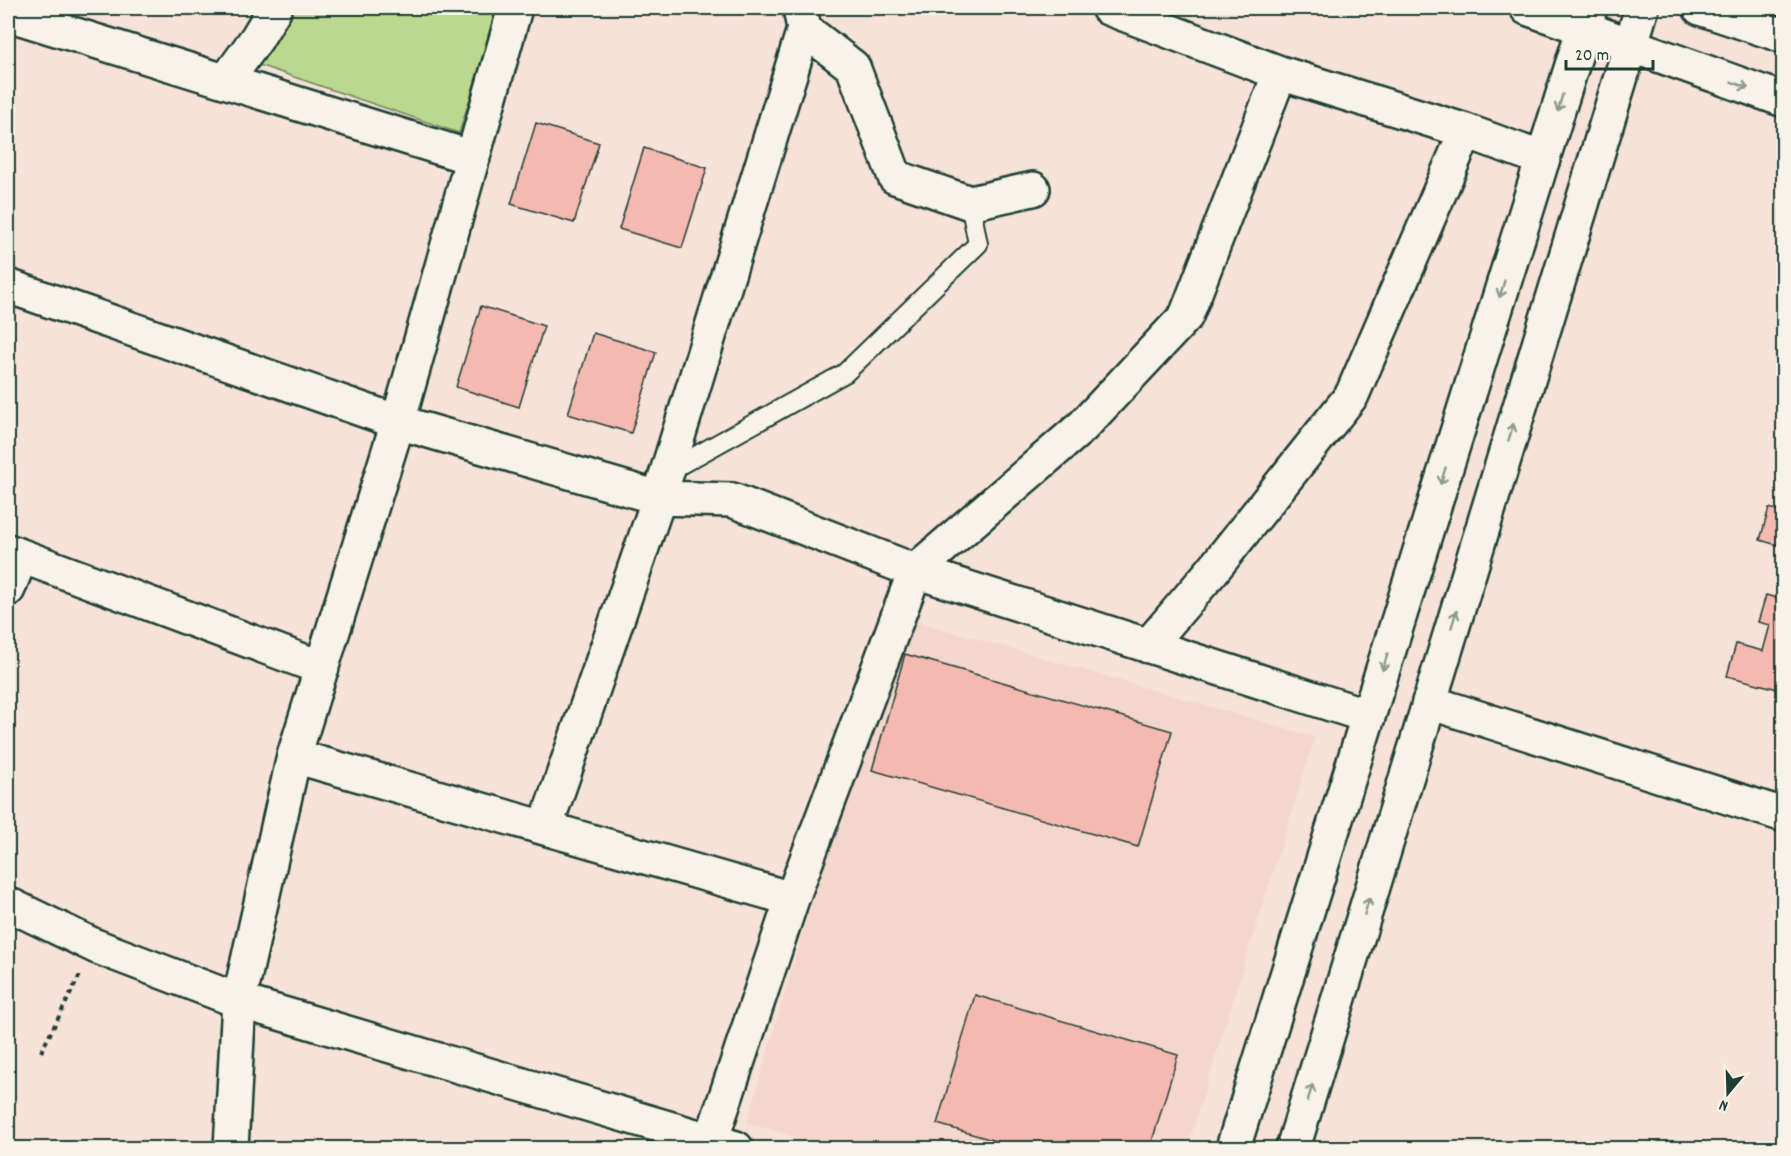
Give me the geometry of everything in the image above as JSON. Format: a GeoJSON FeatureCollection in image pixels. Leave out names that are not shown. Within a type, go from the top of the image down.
{"type":"FeatureCollection","features":[{"type":"Feature","properties":{"kind":"street"},"geometry":{"type":"LineString","coordinates":[[226,81],[257,38],[274,8]]}},
{"type":"Feature","properties":{"kind":"street"},"geometry":{"type":"LineString","coordinates":[[231,1149],[239,1002],[294,756],[398,422],[515,8]]}},
{"type":"Feature","properties":{"kind":"street"},"geometry":{"type":"LineString","coordinates":[[1108,8],[1280,73],[1466,131],[1543,159]]}},
{"type":"Feature","properties":{"kind":"street"},"geometry":{"type":"LineString","coordinates":[[1527,8],[1587,18],[1629,44],[1784,100]]}},
{"type":"Feature","properties":{"kind":"street"},"geometry":{"type":"LineString","coordinates":[[1293,1149],[1629,44],[1642,8]]}},
{"type":"Feature","properties":{"kind":"street"},"geometry":{"type":"LineString","coordinates":[[1700,8],[1784,36]]}},
{"type":"Feature","properties":{"kind":"street"},"geometry":{"type":"LineString","coordinates":[[8,14],[473,158]]}},
{"type":"Feature","properties":{"kind":"street"},"geometry":{"type":"LineString","coordinates":[[545,828],[662,485],[802,18],[852,67],[895,177],[970,203],[1033,189]]}},
{"type":"Feature","properties":{"kind":"street"},"geometry":{"type":"LineString","coordinates":[[1233,1149],[1587,18]]}},
{"type":"Feature","properties":{"kind":"street"},"geometry":{"type":"LineString","coordinates":[[8,904],[95,946],[239,1002],[724,1145],[792,899],[915,571],[1083,426],[1186,316],[1280,73]]}},
{"type":"Feature","properties":{"kind":"street"},"geometry":{"type":"LineString","coordinates":[[1148,646],[1212,571],[1352,395],[1466,131]]}},
{"type":"Feature","properties":{"kind":"street"},"geometry":{"type":"LineString","coordinates":[[8,286],[398,422],[732,500],[915,571],[1368,716]]}},
{"type":"Feature","properties":{"kind":"street"},"geometry":{"type":"LineString","coordinates":[[8,589],[14,554],[322,668]]}},
{"type":"Feature","properties":{"kind":"street"},"geometry":{"type":"LineString","coordinates":[[1429,702],[1784,815]]}},
{"type":"Feature","properties":{"kind":"street"},"geometry":{"type":"LineString","coordinates":[[294,756],[792,899]]}},
{"type":"Feature","properties":{"kind":"lane"},"geometry":{"type":"LineString","coordinates":[[662,485],[845,373],[978,244],[970,203]]}},
{"type":"Feature","properties":{"kind":"path"},"geometry":{"type":"LineString","coordinates":[[41,1052],[95,946]]}},
{"type":"Feature","properties":{"kind":"shaded area"},"geometry":{"type":"Polygon","coordinates":[[[895,615],[1315,737],[1187,1148],[834,1148],[747,1123],[895,615]]]}},
{"type":"Feature","properties":{"kind":"green space"},"geometry":{"type":"Polygon","coordinates":[[[285,8],[498,8],[459,133],[250,62],[285,8]]]}},
{"type":"Feature","properties":{"kind":"building"},"geometry":{"type":"Polygon","coordinates":[[[536,123],[599,143],[574,223],[511,204],[536,123]]]}},
{"type":"Feature","properties":{"kind":"building"},"geometry":{"type":"Polygon","coordinates":[[[644,148],[707,168],[682,248],[619,229],[644,148]]]}},
{"type":"Feature","properties":{"kind":"building"},"geometry":{"type":"Polygon","coordinates":[[[481,306],[544,326],[519,407],[456,387],[481,306]]]}},
{"type":"Feature","properties":{"kind":"building"},"geometry":{"type":"Polygon","coordinates":[[[593,333],[656,352],[631,433],[568,414],[593,333]]]}},
{"type":"Feature","properties":{"kind":"building"},"geometry":{"type":"Polygon","coordinates":[[[1769,508],[1784,512],[1784,547],[1760,540],[1769,508]]]}},
{"type":"Feature","properties":{"kind":"building"},"geometry":{"type":"Polygon","coordinates":[[[1766,595],[1784,600],[1784,669],[1778,689],[1727,676],[1736,644],[1763,651],[1770,625],[1758,622],[1766,595]]]}},
{"type":"Feature","properties":{"kind":"building"},"geometry":{"type":"Polygon","coordinates":[[[905,654],[1172,731],[1138,847],[872,770],[905,654]]]}},
{"type":"Feature","properties":{"kind":"building"},"geometry":{"type":"Polygon","coordinates":[[[975,995],[1178,1055],[1150,1148],[1020,1148],[937,1124],[975,995]]]}}]}
